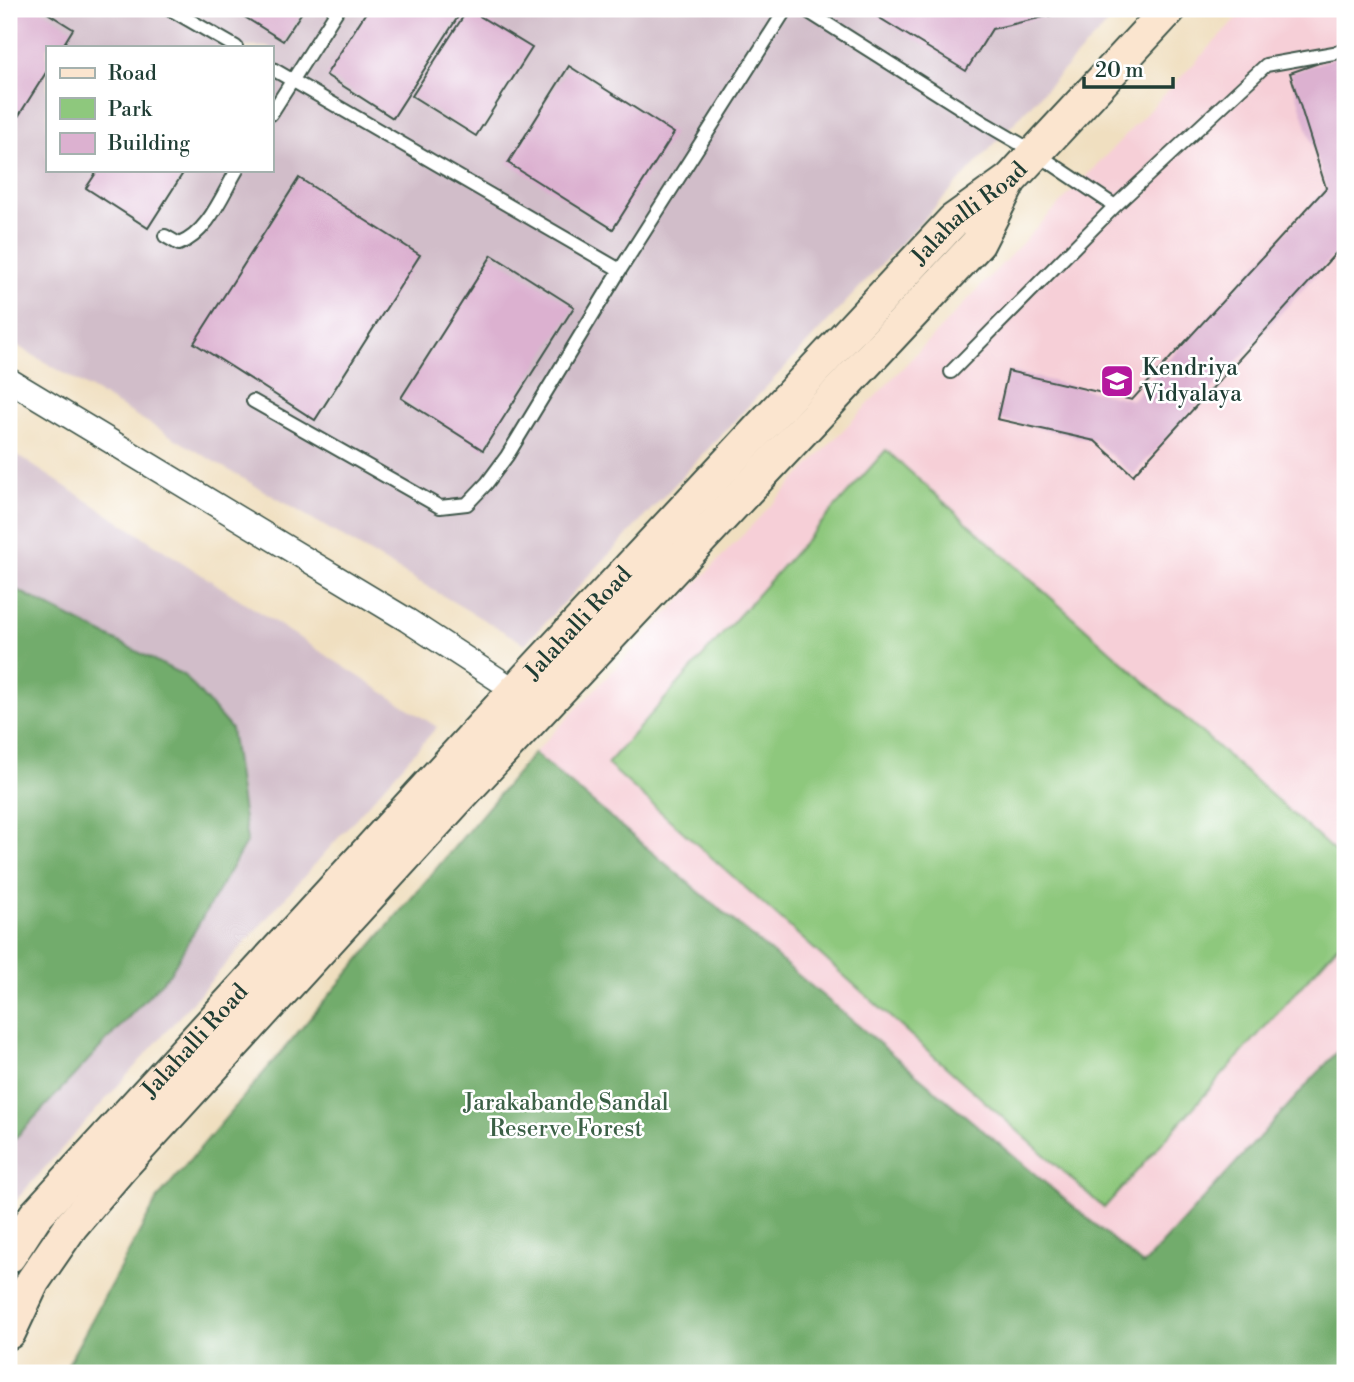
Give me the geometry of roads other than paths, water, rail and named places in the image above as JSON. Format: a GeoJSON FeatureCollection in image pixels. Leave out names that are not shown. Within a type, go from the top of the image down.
{"type":"FeatureCollection","features":[{"type":"Feature","properties":{"kind":"main road","name":"Jalahalli Road"},"geometry":{"type":"LineString","coordinates":[[9,1256],[35,1216],[516,690],[953,221],[1010,180],[1169,9]]}},
{"type":"Feature","properties":{"kind":"main road"},"geometry":{"type":"LineString","coordinates":[[9,1332],[33,1281],[71,1226],[542,709],[978,243],[1010,180]]}},
{"type":"Feature","properties":{"kind":"street"},"geometry":{"type":"LineString","coordinates":[[9,380],[407,620],[542,709]]}},
{"type":"Feature","properties":{"kind":"lane"},"geometry":{"type":"LineString","coordinates":[[170,9],[234,46]]}},
{"type":"Feature","properties":{"kind":"lane"},"geometry":{"type":"LineString","coordinates":[[273,111],[338,9]]}},
{"type":"Feature","properties":{"kind":"lane"},"geometry":{"type":"LineString","coordinates":[[253,401],[440,507],[467,504],[507,456],[620,270],[786,9]]}},
{"type":"Feature","properties":{"kind":"lane"},"geometry":{"type":"LineString","coordinates":[[804,9],[1115,206]]}},
{"type":"Feature","properties":{"kind":"lane"},"geometry":{"type":"LineString","coordinates":[[951,372],[1115,206],[1266,65],[1345,51]]}},
{"type":"Feature","properties":{"kind":"lane"},"geometry":{"type":"LineString","coordinates":[[273,69],[620,270]]}},
{"type":"Feature","properties":{"kind":"lane"},"geometry":{"type":"LineString","coordinates":[[165,236],[179,244],[192,239],[236,172]]}},
{"type":"Feature","properties":{"kind":"place","name":"Kendriya Vidyalaya"},"geometry":{"type":"Point","coordinates":[1117,381]}},
{"type":"Feature","properties":{"kind":"park label","name":"Jarakabande Sandal Reserve Forest"},"geometry":{"type":"Point","coordinates":[566,1116]}}]}
